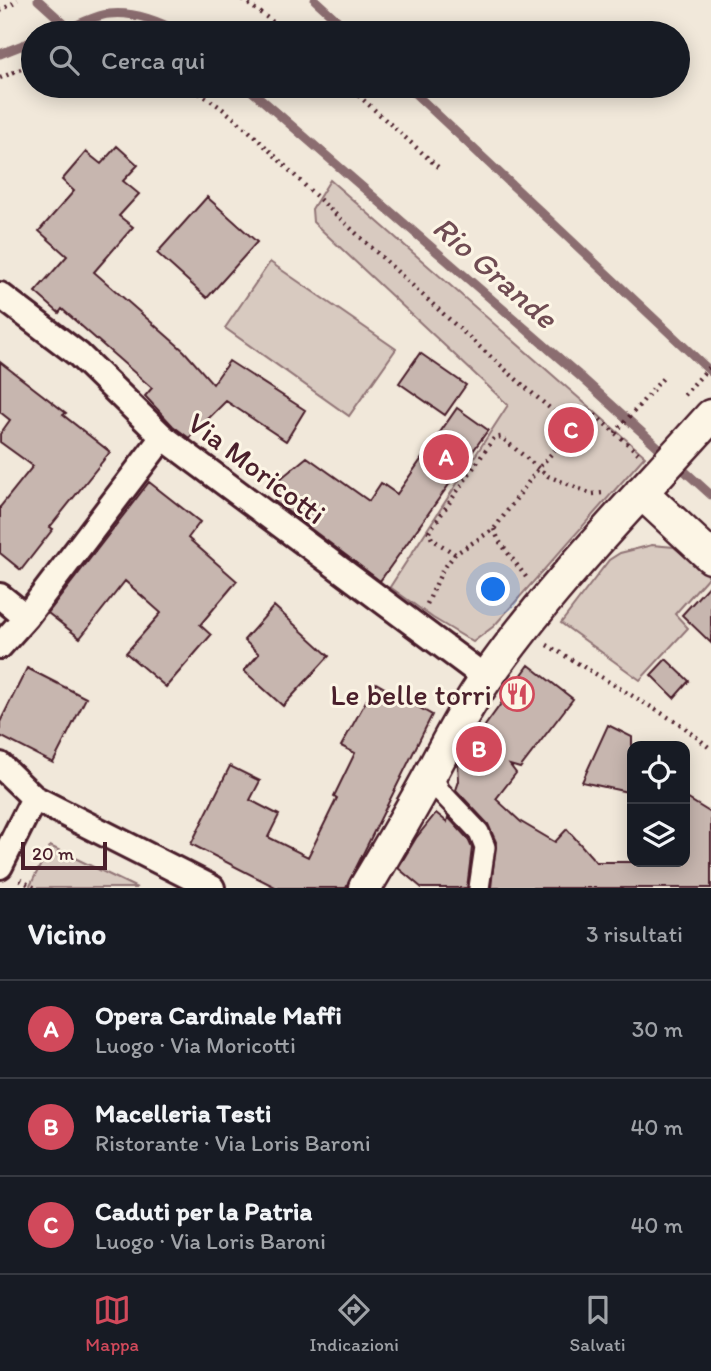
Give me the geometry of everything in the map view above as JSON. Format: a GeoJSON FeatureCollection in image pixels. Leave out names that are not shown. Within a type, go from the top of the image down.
{"type":"FeatureCollection","features":[{"type":"Feature","properties":{"kind":"street","name":"Via Moricotti"},"geometry":{"type":"LineString","coordinates":[[0,295],[79,355],[163,437],[486,678]]}},
{"type":"Feature","properties":{"kind":"street"},"geometry":{"type":"LineString","coordinates":[[365,888],[431,774],[460,717],[486,678],[547,600],[641,492],[651,464],[702,426]]}},
{"type":"Feature","properties":{"kind":"street"},"geometry":{"type":"LineString","coordinates":[[0,646],[26,617],[163,437]]}},
{"type":"Feature","properties":{"kind":"street"},"geometry":{"type":"LineString","coordinates":[[641,492],[711,557]]}},
{"type":"Feature","properties":{"kind":"street"},"geometry":{"type":"LineString","coordinates":[[0,596],[26,617]]}},
{"type":"Feature","properties":{"kind":"street"},"geometry":{"type":"LineString","coordinates":[[0,765],[34,799],[212,888]]}},
{"type":"Feature","properties":{"kind":"street"},"geometry":{"type":"LineString","coordinates":[[431,774],[440,791],[479,832],[485,847],[479,888]]}},
{"type":"Feature","properties":{"kind":"street"},"geometry":{"type":"LineString","coordinates":[[0,866],[34,799]]}},
{"type":"Feature","properties":{"kind":"path"},"geometry":{"type":"LineString","coordinates":[[0,11],[18,0]]}},
{"type":"Feature","properties":{"kind":"path"},"geometry":{"type":"LineString","coordinates":[[243,0],[272,21]]}},
{"type":"Feature","properties":{"kind":"path"},"geometry":{"type":"LineString","coordinates":[[0,78],[21,69]]}},
{"type":"Feature","properties":{"kind":"path"},"geometry":{"type":"LineString","coordinates":[[205,98],[254,135],[380,255],[559,416]]}},
{"type":"Feature","properties":{"kind":"path"},"geometry":{"type":"LineString","coordinates":[[361,98],[439,168]]}},
{"type":"Feature","properties":{"kind":"path"},"geometry":{"type":"LineString","coordinates":[[684,395],[711,365]]}},
{"type":"Feature","properties":{"kind":"path"},"geometry":{"type":"LineString","coordinates":[[615,433],[664,377]]}},
{"type":"Feature","properties":{"kind":"path"},"geometry":{"type":"LineString","coordinates":[[580,420],[589,410],[651,464]]}},
{"type":"Feature","properties":{"kind":"path"},"geometry":{"type":"LineString","coordinates":[[563,412],[580,420],[588,433],[577,444],[572,444],[554,425],[563,412]]}},
{"type":"Feature","properties":{"kind":"path"},"geometry":{"type":"LineString","coordinates":[[454,554],[432,539],[429,532],[494,438],[501,438],[548,476],[592,494],[606,492]]}},
{"type":"Feature","properties":{"kind":"path"},"geometry":{"type":"LineString","coordinates":[[412,625],[430,599],[442,571],[454,554],[494,529],[538,469],[565,438]]}},
{"type":"Feature","properties":{"kind":"path"},"geometry":{"type":"LineString","coordinates":[[494,529],[499,541],[524,575],[547,600]]}},
{"type":"Feature","properties":{"kind":"path"},"geometry":{"type":"LineString","coordinates":[[522,630],[683,726],[711,749]]}},
{"type":"Feature","properties":{"kind":"shaded area"},"geometry":{"type":"Polygon","coordinates":[[[330,180],[645,456],[494,626],[473,642],[390,587],[508,405],[313,222],[312,209],[330,180]]]}},
{"type":"Feature","properties":{"kind":"shaded area"},"geometry":{"type":"Polygon","coordinates":[[[270,262],[396,349],[349,416],[225,328],[270,262]]]}},
{"type":"Feature","properties":{"kind":"shaded area"},"geometry":{"type":"Polygon","coordinates":[[[652,545],[674,547],[709,576],[675,614],[688,628],[640,680],[561,623],[609,560],[620,553],[652,545]]]}},
{"type":"Feature","properties":{"kind":"shaded area"},"geometry":{"type":"Polygon","coordinates":[[[50,846],[137,888],[29,888],[50,846]]]}},
{"type":"Feature","properties":{"kind":"building"},"geometry":{"type":"Polygon","coordinates":[[[117,146],[138,165],[123,181],[139,194],[119,216],[133,227],[94,272],[184,351],[213,384],[229,361],[305,410],[286,441],[226,401],[189,438],[173,426],[145,396],[152,388],[62,309],[59,313],[35,292],[67,256],[39,231],[74,191],[62,180],[86,152],[101,164],[117,146]]]}},
{"type":"Feature","properties":{"kind":"building"},"geometry":{"type":"Polygon","coordinates":[[[207,197],[257,242],[207,298],[157,253],[207,197]]]}},
{"type":"Feature","properties":{"kind":"building"},"geometry":{"type":"Polygon","coordinates":[[[420,353],[466,385],[445,415],[399,383],[420,353]]]}},
{"type":"Feature","properties":{"kind":"building"},"geometry":{"type":"Polygon","coordinates":[[[0,362],[66,413],[63,415],[110,452],[50,527],[53,529],[21,570],[0,553],[0,507],[33,466],[0,442],[0,434],[10,420],[0,412],[0,362]]]}},
{"type":"Feature","properties":{"kind":"building"},"geometry":{"type":"Polygon","coordinates":[[[457,408],[488,430],[380,581],[274,501],[279,494],[280,479],[307,457],[369,501],[381,483],[397,494],[457,408]]]}},
{"type":"Feature","properties":{"kind":"building"},"geometry":{"type":"Polygon","coordinates":[[[149,482],[200,522],[188,538],[237,581],[200,625],[211,635],[166,687],[126,653],[161,613],[125,581],[80,638],[48,613],[149,482]]]}},
{"type":"Feature","properties":{"kind":"building"},"geometry":{"type":"Polygon","coordinates":[[[711,583],[711,643],[682,615],[711,583]]]}},
{"type":"Feature","properties":{"kind":"building"},"geometry":{"type":"Polygon","coordinates":[[[274,606],[329,656],[283,706],[244,671],[259,654],[244,640],[274,606]]]}},
{"type":"Feature","properties":{"kind":"building"},"geometry":{"type":"Polygon","coordinates":[[[666,659],[689,681],[674,698],[651,675],[666,659]]]}},
{"type":"Feature","properties":{"kind":"building"},"geometry":{"type":"Polygon","coordinates":[[[529,665],[573,699],[520,768],[510,765],[516,773],[496,799],[521,822],[555,842],[567,829],[596,862],[627,862],[627,867],[690,867],[690,800],[711,813],[711,888],[491,888],[496,842],[488,824],[456,790],[459,781],[458,763],[529,665]]]}},
{"type":"Feature","properties":{"kind":"building"},"geometry":{"type":"Polygon","coordinates":[[[27,668],[86,698],[53,763],[0,736],[0,722],[27,668]]]}},
{"type":"Feature","properties":{"kind":"building"},"geometry":{"type":"Polygon","coordinates":[[[376,683],[432,715],[346,888],[277,888],[191,844],[230,766],[260,781],[250,800],[279,815],[268,837],[308,857],[337,798],[334,796],[355,753],[341,746],[376,683]]]}},
{"type":"Feature","properties":{"kind":"building"},"geometry":{"type":"Polygon","coordinates":[[[608,725],[632,737],[632,741],[627,741],[627,792],[582,782],[608,725]]]}},
{"type":"Feature","properties":{"kind":"building"},"geometry":{"type":"Polygon","coordinates":[[[436,813],[447,822],[448,817],[468,839],[472,848],[467,888],[422,888],[398,868],[416,838],[436,813]]]}},
{"type":"Feature","properties":{"kind":"waterway"},"geometry":{"type":"LineString","coordinates":[[38,0],[61,21]]}},
{"type":"Feature","properties":{"kind":"waterway"},"geometry":{"type":"LineString","coordinates":[[315,0],[338,21]]}},
{"type":"Feature","properties":{"kind":"waterway","name":"Rio Grande"},"geometry":{"type":"LineString","coordinates":[[87,21],[109,14],[128,14],[155,21]]}},
{"type":"Feature","properties":{"kind":"waterway","name":"Rio Grande"},"geometry":{"type":"LineString","coordinates":[[0,54],[21,46]]}},
{"type":"Feature","properties":{"kind":"waterway","name":"Rio Grande"},"geometry":{"type":"LineString","coordinates":[[260,98],[581,377],[711,495]]}},
{"type":"Feature","properties":{"kind":"waterway"},"geometry":{"type":"LineString","coordinates":[[420,98],[711,372]]}},
{"type":"Feature","properties":{"kind":"place","name":"Caduti per la Patria"},"geometry":{"type":"Point","coordinates":[571,430]}},
{"type":"Feature","properties":{"kind":"place","name":"Opera Cardinale Maffi"},"geometry":{"type":"Point","coordinates":[446,457]}},
{"type":"Feature","properties":{"kind":"place","name":"Le belle torri"},"geometry":{"type":"Point","coordinates":[517,694]}},
{"type":"Feature","properties":{"kind":"place","name":"Macelleria Testi"},"geometry":{"type":"Point","coordinates":[479,749]}}]}
